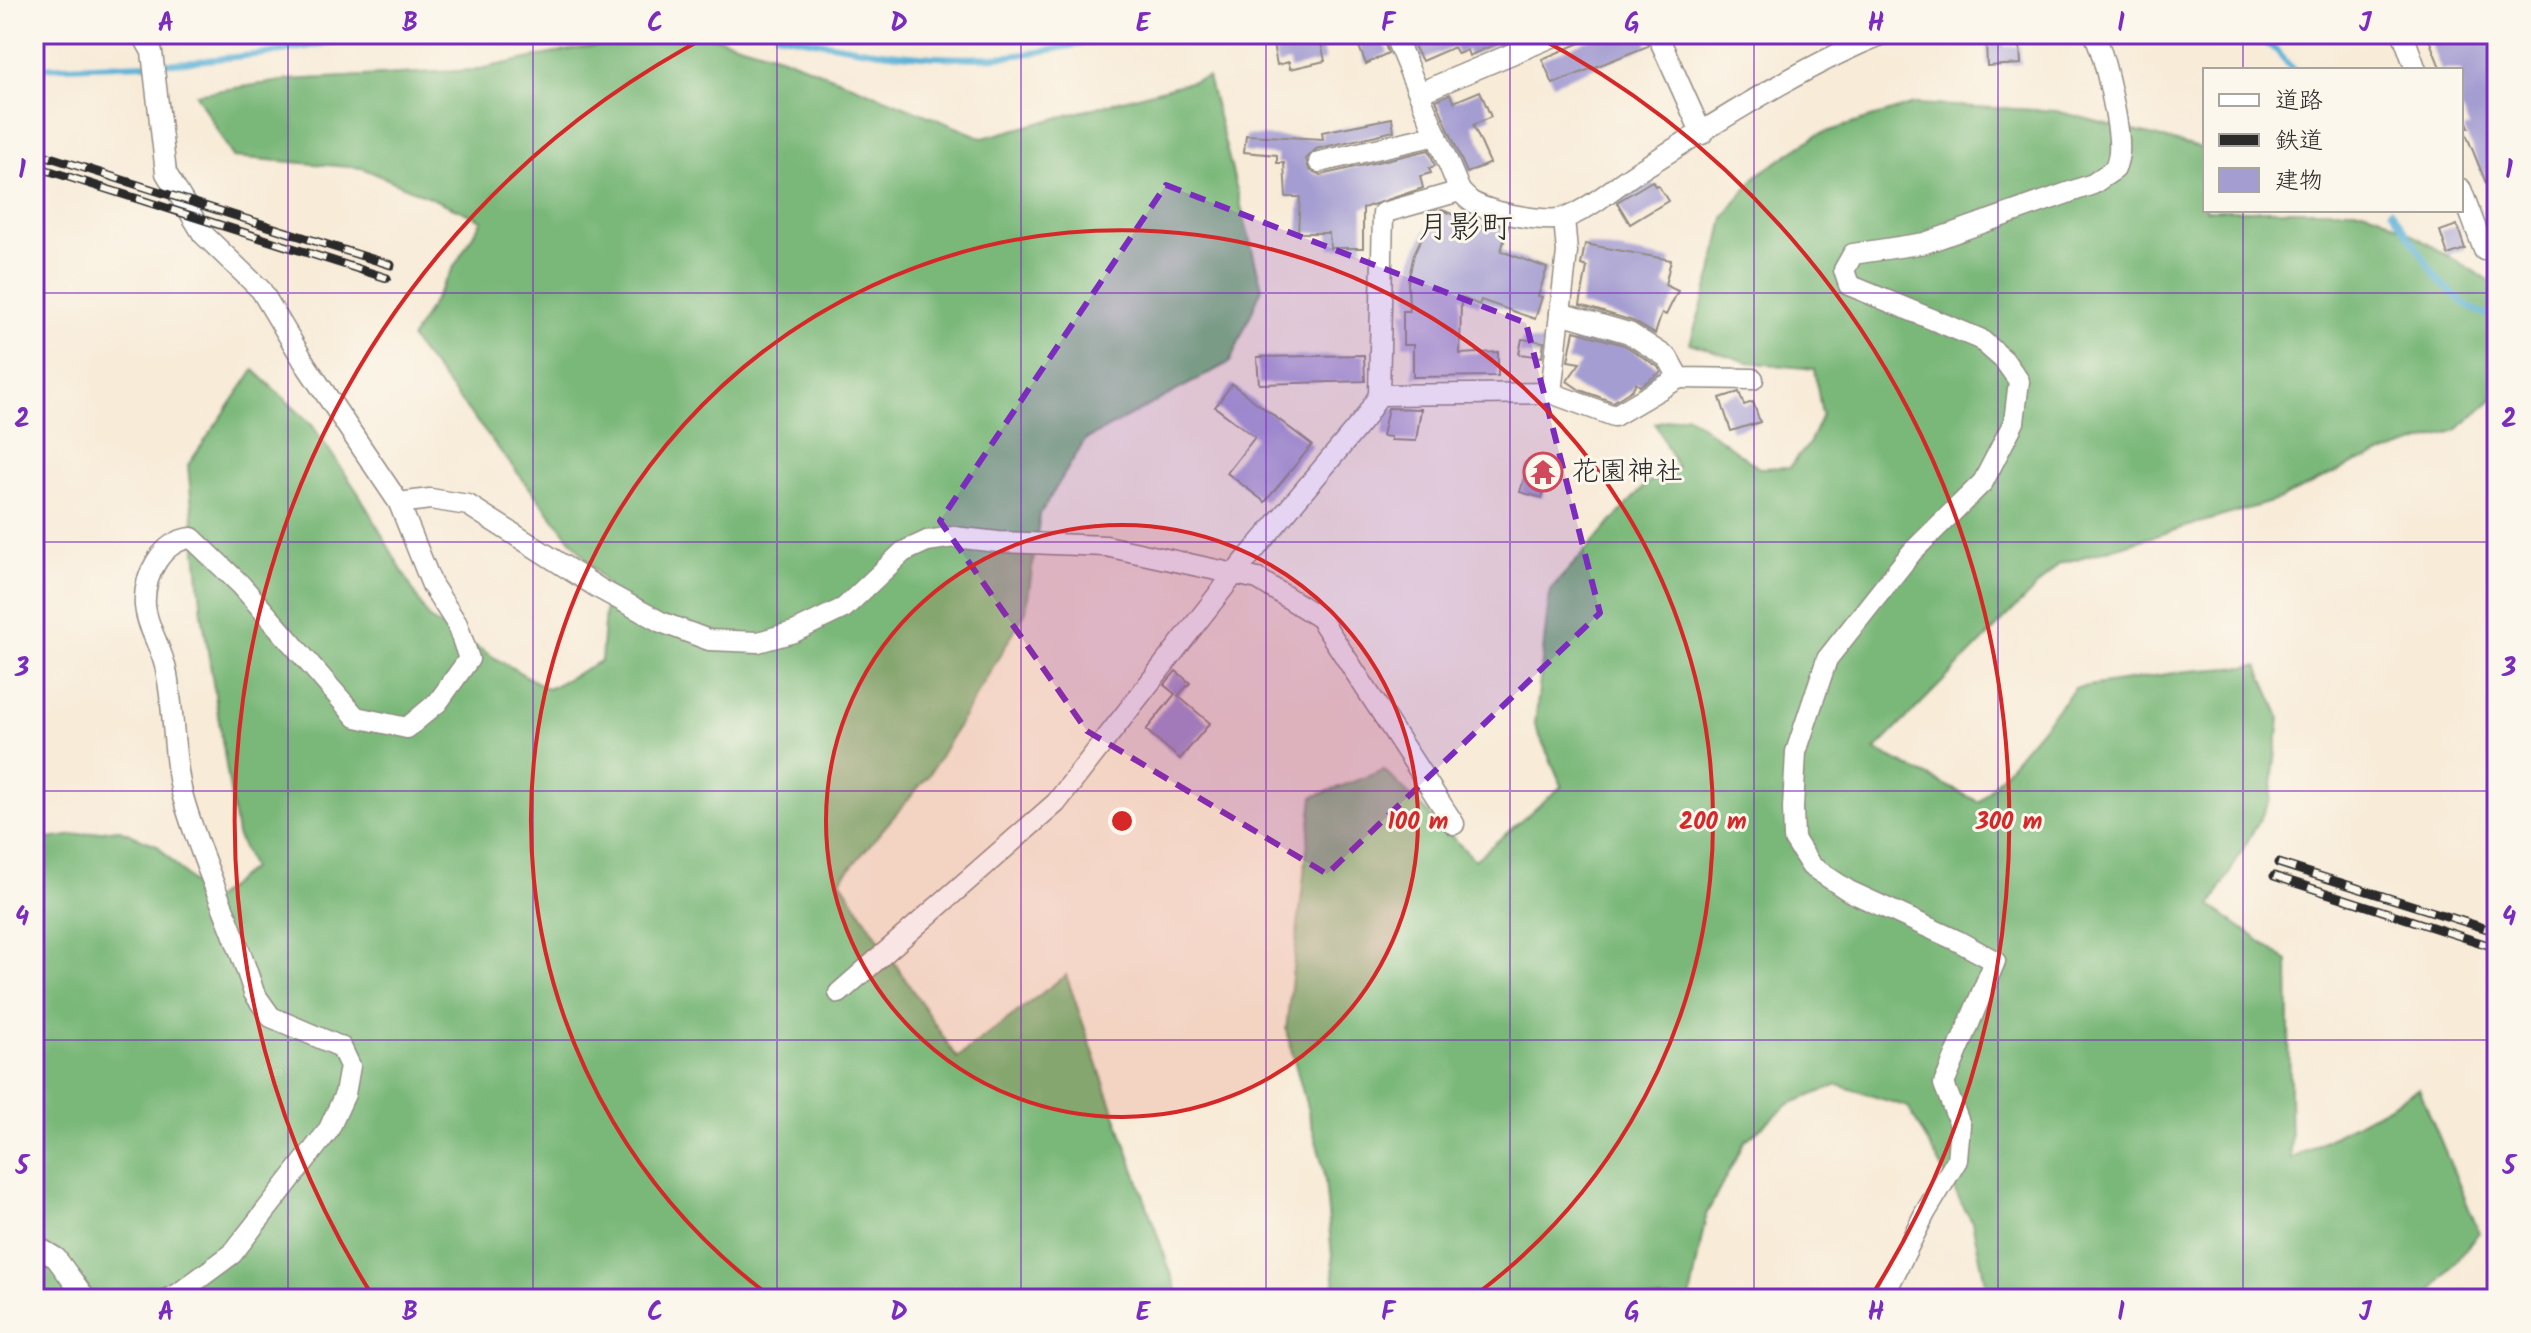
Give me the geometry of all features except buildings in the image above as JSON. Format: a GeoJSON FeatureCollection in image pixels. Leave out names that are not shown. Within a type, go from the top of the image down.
{"type":"FeatureCollection","features":[{"type":"Feature","properties":{"kind":"street"},"geometry":{"type":"LineString","coordinates":[[142,34],[153,65],[166,173],[203,234],[261,290],[306,365],[399,503],[432,585],[457,624],[469,659],[438,702],[407,728],[356,717],[241,585],[192,538],[177,539],[157,558],[145,605],[166,667],[183,795],[254,993],[271,1017],[341,1047],[350,1066],[345,1094],[328,1131],[232,1254],[167,1299]]}},
{"type":"Feature","properties":{"kind":"street"},"geometry":{"type":"LineString","coordinates":[[1394,34],[1460,191],[1474,203],[1522,217],[1545,220],[1569,217],[1702,134],[1853,46],[1883,34]]}},
{"type":"Feature","properties":{"kind":"street"},"geometry":{"type":"LineString","coordinates":[[1419,93],[1559,34]]}},
{"type":"Feature","properties":{"kind":"street"},"geometry":{"type":"LineString","coordinates":[[1657,34],[1702,134]]}},
{"type":"Feature","properties":{"kind":"street"},"geometry":{"type":"LineString","coordinates":[[1882,1299],[1925,1213],[1957,1160],[1960,1125],[1944,1084],[1995,961],[1849,891],[1811,866],[1794,839],[1796,752],[1827,659],[1912,552],[1983,482],[2014,422],[2019,381],[2004,360],[1980,339],[1849,285],[1844,270],[1853,254],[1925,243],[2093,184],[2115,169],[2120,149],[2108,76],[2094,34]]}},
{"type":"Feature","properties":{"kind":"street"},"geometry":{"type":"LineString","coordinates":[[2403,34],[2415,68]]}},
{"type":"Feature","properties":{"kind":"street"},"geometry":{"type":"LineString","coordinates":[[1319,162],[1437,135]]}},
{"type":"Feature","properties":{"kind":"street"},"geometry":{"type":"LineString","coordinates":[[839,993],[1056,803],[1235,573],[1364,419],[1379,395],[1383,213],[1460,191]]}},
{"type":"Feature","properties":{"kind":"street"},"geometry":{"type":"LineString","coordinates":[[2463,194],[2484,250],[2497,245]]}},
{"type":"Feature","properties":{"kind":"street"},"geometry":{"type":"LineString","coordinates":[[1551,393],[1567,252],[1564,218]]}},
{"type":"Feature","properties":{"kind":"street"},"geometry":{"type":"LineString","coordinates":[[1560,313],[1629,333],[1668,358],[1679,378]]}},
{"type":"Feature","properties":{"kind":"street"},"geometry":{"type":"LineString","coordinates":[[1379,395],[1551,393],[1614,416],[1679,378],[1753,379]]}},
{"type":"Feature","properties":{"kind":"street"},"geometry":{"type":"LineString","coordinates":[[399,503],[430,499],[468,505],[600,589],[661,622],[709,640],[758,642],[794,632],[844,608],[903,552],[927,541],[954,537],[1106,546],[1258,579],[1320,618],[1454,824]]}},
{"type":"Feature","properties":{"kind":"street"},"geometry":{"type":"LineString","coordinates":[[34,1245],[56,1258],[86,1299]]}},
{"type":"Feature","properties":{"kind":"highlighted area"},"geometry":{"type":"Polygon","coordinates":[[[1166,185],[1526,323],[1600,613],[1327,874],[1087,731],[940,521],[1166,185]]]}},
{"type":"Feature","properties":{"kind":"green space"},"geometry":{"type":"Polygon","coordinates":[[[673,34],[704,34],[783,57],[983,138],[1208,77],[1262,288],[1230,362],[1085,440],[1040,514],[1026,611],[929,775],[840,880],[957,1058],[1066,975],[1180,1299],[34,1299],[34,841],[117,829],[157,845],[210,902],[252,868],[237,835],[202,613],[188,465],[254,370],[312,425],[359,494],[429,619],[548,689],[601,661],[607,585],[411,339],[482,220],[362,168],[233,157],[196,94],[288,80],[475,70],[569,50],[673,34]]]}},
{"type":"Feature","properties":{"kind":"green space"},"geometry":{"type":"Polygon","coordinates":[[[1914,104],[2056,111],[2203,148],[2203,212],[2370,212],[2497,285],[2497,395],[2457,430],[2357,462],[2278,500],[2059,564],[1875,750],[1979,802],[2075,688],[2188,671],[2258,666],[2280,717],[2270,801],[2211,906],[2288,961],[2291,1159],[2419,1089],[2479,1232],[2426,1299],[1989,1299],[1972,1222],[1908,1107],[1838,1085],[1789,1104],[1745,1141],[1706,1215],[1690,1299],[1336,1299],[1324,1170],[1286,1030],[1313,797],[1384,770],[1475,860],[1562,786],[1535,725],[1550,590],[1646,484],[1677,467],[1655,423],[1687,415],[1759,468],[1790,467],[1809,444],[1822,415],[1814,369],[1747,362],[1690,343],[1712,273],[1724,218],[1756,176],[1817,135],[1914,104]]]}},
{"type":"Feature","properties":{"kind":"waterway"},"geometry":{"type":"LineString","coordinates":[[34,68],[175,63],[264,54],[378,34]]}},
{"type":"Feature","properties":{"kind":"waterway"},"geometry":{"type":"LineString","coordinates":[[777,34],[834,45],[951,58],[1038,52],[1123,34]]}},
{"type":"Feature","properties":{"kind":"waterway"},"geometry":{"type":"LineString","coordinates":[[2252,34],[2277,51],[2291,68]]}},
{"type":"Feature","properties":{"kind":"waterway"},"geometry":{"type":"LineString","coordinates":[[2392,212],[2439,281],[2468,307],[2497,319]]}},
{"type":"Feature","properties":{"kind":"railway"},"geometry":{"type":"LineString","coordinates":[[34,152],[391,265]]}},
{"type":"Feature","properties":{"kind":"railway"},"geometry":{"type":"LineString","coordinates":[[34,166],[387,278]]}},
{"type":"Feature","properties":{"kind":"railway"},"geometry":{"type":"LineString","coordinates":[[2278,863],[2497,932]]}},
{"type":"Feature","properties":{"kind":"railway"},"geometry":{"type":"LineString","coordinates":[[2274,876],[2497,948]]}},
{"type":"Feature","properties":{"kind":"place","name":"花園神社"},"geometry":{"type":"Point","coordinates":[1543,472]}},
{"type":"Feature","properties":{"kind":"district","name":"月影町"},"geometry":{"type":"Point","coordinates":[1465,228]}}]}
